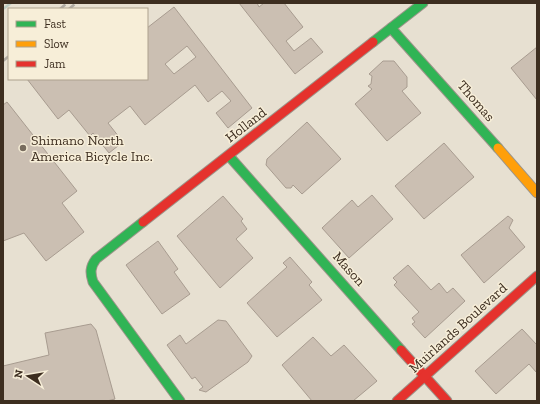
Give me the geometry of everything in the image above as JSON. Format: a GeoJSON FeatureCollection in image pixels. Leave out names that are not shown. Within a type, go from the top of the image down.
{"type":"FeatureCollection","features":[{"type":"Feature","properties":{"kind":"street","name":"Holland"},"geometry":{"type":"LineString","coordinates":[[180,401],[93,282],[90,271],[96,259],[423,3]]}},
{"type":"Feature","properties":{"kind":"street","name":"Thomas"},"geometry":{"type":"LineString","coordinates":[[391,28],[440,81],[537,193]]}},
{"type":"Feature","properties":{"kind":"street","name":"Mason"},"geometry":{"type":"LineString","coordinates":[[229,156],[447,401]]}},
{"type":"Feature","properties":{"kind":"street","name":"Muirlands Boulevard"},"geometry":{"type":"LineString","coordinates":[[397,401],[537,276]]}},
{"type":"Feature","properties":{"kind":"building"},"geometry":{"type":"Polygon","coordinates":[[[239,3],[257,3],[259,7],[264,3],[284,3],[303,27],[286,41],[294,51],[311,38],[323,52],[295,74],[239,3]]]}},
{"type":"Feature","properties":{"kind":"building"},"geometry":{"type":"Polygon","coordinates":[[[174,7],[252,108],[228,128],[216,113],[231,101],[222,91],[208,102],[195,85],[145,125],[130,106],[108,123],[123,142],[109,153],[93,133],[90,136],[69,110],[58,119],[28,80],[148,80],[148,27],[174,7]],[[187,46],[165,64],[174,74],[196,57],[187,46]]]}},
{"type":"Feature","properties":{"kind":"building"},"geometry":{"type":"Polygon","coordinates":[[[537,47],[537,100],[511,68],[537,47]]]}},
{"type":"Feature","properties":{"kind":"building"},"geometry":{"type":"Polygon","coordinates":[[[383,61],[394,61],[407,77],[407,87],[402,91],[421,113],[387,141],[355,104],[372,89],[368,86],[371,84],[372,76],[369,74],[383,61]]]}},
{"type":"Feature","properties":{"kind":"building","name":"Shimano North America Bicycle Inc."},"geometry":{"type":"Polygon","coordinates":[[[7,102],[77,191],[62,203],[84,232],[46,261],[24,233],[3,241],[3,105],[7,102]]]}},
{"type":"Feature","properties":{"kind":"building"},"geometry":{"type":"Polygon","coordinates":[[[307,122],[341,159],[302,194],[293,185],[291,188],[286,188],[266,165],[267,159],[307,122]]]}},
{"type":"Feature","properties":{"kind":"building"},"geometry":{"type":"Polygon","coordinates":[[[444,143],[474,177],[424,219],[395,186],[444,143]]]}},
{"type":"Feature","properties":{"kind":"building"},"geometry":{"type":"Polygon","coordinates":[[[372,195],[393,219],[349,258],[322,228],[352,200],[358,207],[372,195]]]}},
{"type":"Feature","properties":{"kind":"building"},"geometry":{"type":"Polygon","coordinates":[[[223,196],[243,219],[241,221],[247,229],[236,239],[253,258],[220,288],[177,236],[223,196]]]}},
{"type":"Feature","properties":{"kind":"building"},"geometry":{"type":"Polygon","coordinates":[[[508,216],[513,220],[509,228],[525,247],[484,283],[461,255],[508,216]]]}},
{"type":"Feature","properties":{"kind":"building"},"geometry":{"type":"Polygon","coordinates":[[[158,241],[178,269],[174,272],[190,294],[162,314],[126,265],[158,241]]]}},
{"type":"Feature","properties":{"kind":"building"},"geometry":{"type":"Polygon","coordinates":[[[290,257],[312,282],[309,285],[322,300],[277,337],[247,303],[287,267],[283,263],[290,257]]]}},
{"type":"Feature","properties":{"kind":"building"},"geometry":{"type":"Polygon","coordinates":[[[408,265],[431,290],[439,283],[447,293],[453,288],[465,301],[425,338],[412,324],[415,322],[412,318],[419,312],[394,285],[397,282],[393,278],[408,265]]]}},
{"type":"Feature","properties":{"kind":"building"},"geometry":{"type":"Polygon","coordinates":[[[218,320],[226,321],[252,356],[248,362],[206,392],[199,390],[203,387],[195,377],[192,379],[167,345],[180,335],[186,344],[218,320]]]}},
{"type":"Feature","properties":{"kind":"building"},"geometry":{"type":"Polygon","coordinates":[[[91,324],[96,330],[115,399],[107,401],[3,401],[3,366],[49,355],[45,333],[91,324]]]}},
{"type":"Feature","properties":{"kind":"building"},"geometry":{"type":"Polygon","coordinates":[[[522,329],[537,345],[537,373],[529,364],[496,394],[475,371],[522,329]]]}},
{"type":"Feature","properties":{"kind":"building"},"geometry":{"type":"Polygon","coordinates":[[[313,337],[331,356],[344,345],[377,381],[353,401],[312,401],[282,365],[313,337]]]}},
{"type":"Feature","properties":{"kind":"waterway"},"geometry":{"type":"LineString","coordinates":[[3,9],[11,3]]}},
{"type":"Feature","properties":{"kind":"railway"},"geometry":{"type":"LineString","coordinates":[[61,8],[67,3]]}},
{"type":"Feature","properties":{"kind":"railway"},"geometry":{"type":"LineString","coordinates":[[70,8],[76,3]]}},
{"type":"Feature","properties":{"kind":"railway"},"geometry":{"type":"LineString","coordinates":[[3,61],[8,57]]}},
{"type":"Feature","properties":{"kind":"traffic: fast"},"geometry":{"type":"LineString","coordinates":[[373,42],[423,3]]}},
{"type":"Feature","properties":{"kind":"traffic: fast"},"geometry":{"type":"LineString","coordinates":[[391,28],[498,148]]}},
{"type":"Feature","properties":{"kind":"traffic: fast"},"geometry":{"type":"LineString","coordinates":[[229,156],[401,350]]}},
{"type":"Feature","properties":{"kind":"traffic: fast"},"geometry":{"type":"LineString","coordinates":[[143,222],[96,259],[91,270],[91,276],[93,282],[180,401]]}},
{"type":"Feature","properties":{"kind":"traffic: slow"},"geometry":{"type":"LineString","coordinates":[[498,148],[537,193]]}},
{"type":"Feature","properties":{"kind":"traffic: jam"},"geometry":{"type":"LineString","coordinates":[[143,222],[373,42]]}},
{"type":"Feature","properties":{"kind":"traffic: jam"},"geometry":{"type":"LineString","coordinates":[[397,401],[537,276]]}},
{"type":"Feature","properties":{"kind":"traffic: jam"},"geometry":{"type":"LineString","coordinates":[[401,350],[447,401]]}},
{"type":"Feature","properties":{"kind":"place","name":"Shimano North America Bicycle Inc."},"geometry":{"type":"Point","coordinates":[23,148]}}]}
